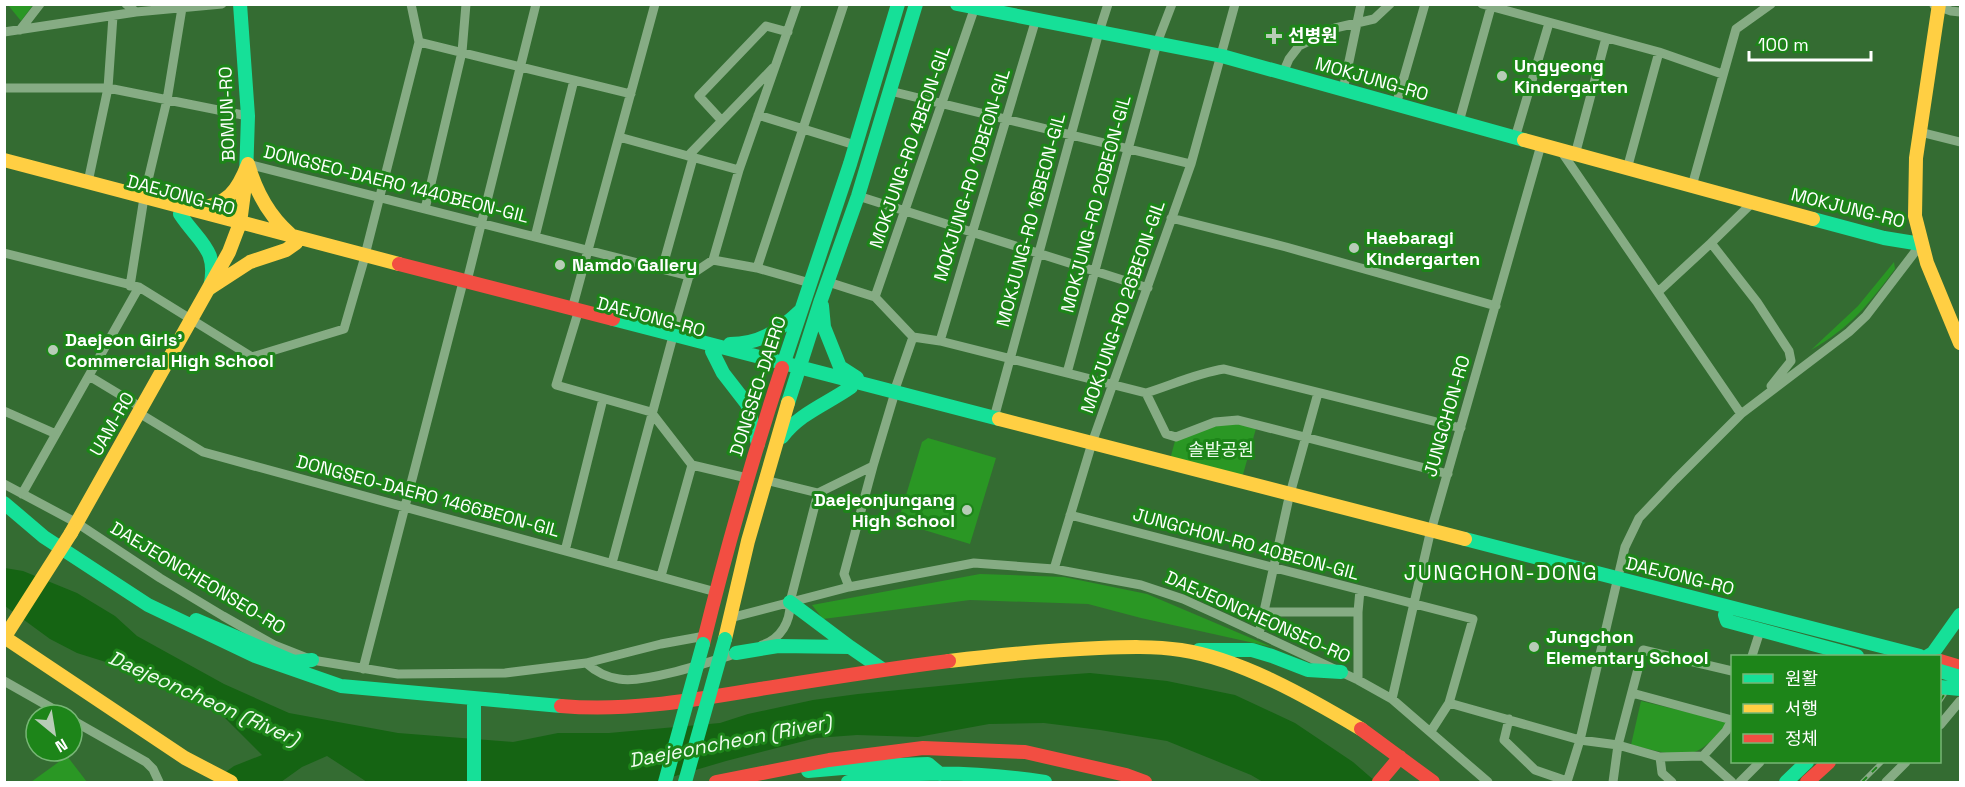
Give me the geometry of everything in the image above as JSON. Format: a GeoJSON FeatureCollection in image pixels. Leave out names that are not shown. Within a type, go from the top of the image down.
{"type":"FeatureCollection","features":[{"type":"Feature","properties":{"kind":"main road","name":"BOMUN-RO"},"geometry":{"type":"LineString","coordinates":[[239,226],[248,164],[248,116],[240,4]]}},
{"type":"Feature","properties":{"kind":"main road","name":"DONGSEO-DAERO"},"geometry":{"type":"LineString","coordinates":[[665,783],[747,478],[781,366],[802,309],[855,145],[898,4]]}},
{"type":"Feature","properties":{"kind":"main road","name":"DONGSEO-DAERO"},"geometry":{"type":"LineString","coordinates":[[685,783],[725,639],[772,453],[821,300],[858,196],[916,4]]}},
{"type":"Feature","properties":{"kind":"main road","name":"MOKJUNG-RO"},"geometry":{"type":"LineString","coordinates":[[957,4],[1222,56],[1627,169],[1884,238],[1921,244]]}},
{"type":"Feature","properties":{"kind":"main road"},"geometry":{"type":"LineString","coordinates":[[1937,5],[1916,158],[1915,216],[1927,263],[1960,343]]}},
{"type":"Feature","properties":{"kind":"main road","name":"DAEJONG-RO"},"geometry":{"type":"LineString","coordinates":[[4,160],[239,226],[781,366],[870,386],[894,395],[1730,612],[1875,655]]}},
{"type":"Feature","properties":{"kind":"main road"},"geometry":{"type":"LineString","coordinates":[[210,288],[215,274],[215,265],[208,250],[187,227],[186,212],[217,206],[231,197],[241,184],[248,164]]}},
{"type":"Feature","properties":{"kind":"main road"},"geometry":{"type":"LineString","coordinates":[[210,288],[255,259],[286,251],[295,239],[275,221],[261,202],[248,164]]}},
{"type":"Feature","properties":{"kind":"main road","name":"DAEJONG-RO"},"geometry":{"type":"LineString","coordinates":[[4,168],[143,200]]}},
{"type":"Feature","properties":{"kind":"main road","name":"UAM-RO"},"geometry":{"type":"LineString","coordinates":[[4,638],[74,528],[141,411],[210,288],[239,226]]}},
{"type":"Feature","properties":{"kind":"main road"},"geometry":{"type":"LineString","coordinates":[[821,300],[824,327],[840,367],[870,386]]}},
{"type":"Feature","properties":{"kind":"main road"},"geometry":{"type":"LineString","coordinates":[[758,444],[747,404],[723,373],[709,347],[746,345],[768,336],[787,324],[802,309]]}},
{"type":"Feature","properties":{"kind":"main road","name":"DAEJONG-RO"},"geometry":{"type":"LineString","coordinates":[[798,370],[851,387],[994,418],[1091,446]]}},
{"type":"Feature","properties":{"kind":"main road"},"geometry":{"type":"LineString","coordinates":[[772,453],[790,424],[809,411],[835,399],[851,387]]}},
{"type":"Feature","properties":{"kind":"main road"},"geometry":{"type":"LineString","coordinates":[[4,503],[44,537],[148,605],[255,656],[341,686],[474,700],[580,708],[632,708],[672,704],[882,669],[1089,647],[1259,651],[1311,670],[1341,672]]}},
{"type":"Feature","properties":{"kind":"main road"},"geometry":{"type":"LineString","coordinates":[[790,602],[882,669]]}},
{"type":"Feature","properties":{"kind":"main road"},"geometry":{"type":"LineString","coordinates":[[148,605],[232,634],[294,662],[312,660]]}},
{"type":"Feature","properties":{"kind":"main road"},"geometry":{"type":"LineString","coordinates":[[1850,655],[1727,621],[1730,612],[1921,655]]}},
{"type":"Feature","properties":{"kind":"main road"},"geometry":{"type":"LineString","coordinates":[[1931,655],[1960,615]]}},
{"type":"Feature","properties":{"kind":"main road"},"geometry":{"type":"LineString","coordinates":[[4,638],[170,749],[231,783]]}},
{"type":"Feature","properties":{"kind":"main road"},"geometry":{"type":"LineString","coordinates":[[736,654],[778,646],[850,647]]}},
{"type":"Feature","properties":{"kind":"main road"},"geometry":{"type":"LineString","coordinates":[[1182,650],[1219,660],[1262,676],[1311,700],[1360,728],[1433,783]]}},
{"type":"Feature","properties":{"kind":"main road"},"geometry":{"type":"LineString","coordinates":[[1941,661],[1960,667]]}},
{"type":"Feature","properties":{"kind":"main road"},"geometry":{"type":"LineString","coordinates":[[1941,671],[1960,677]]}},
{"type":"Feature","properties":{"kind":"main road"},"geometry":{"type":"LineString","coordinates":[[1941,687],[1960,689]]}},
{"type":"Feature","properties":{"kind":"main road"},"geometry":{"type":"LineString","coordinates":[[474,700],[474,783]]}},
{"type":"Feature","properties":{"kind":"main road"},"geometry":{"type":"LineString","coordinates":[[716,783],[829,760],[923,748],[1025,752],[1126,775],[1144,783]]}},
{"type":"Feature","properties":{"kind":"main road"},"geometry":{"type":"LineString","coordinates":[[1380,781],[1400,757]]}},
{"type":"Feature","properties":{"kind":"main road"},"geometry":{"type":"LineString","coordinates":[[1786,783],[1806,763]]}},
{"type":"Feature","properties":{"kind":"main road"},"geometry":{"type":"LineString","coordinates":[[1808,783],[1828,763]]}},
{"type":"Feature","properties":{"kind":"main road"},"geometry":{"type":"LineString","coordinates":[[735,778],[865,766],[928,764],[940,774]]}},
{"type":"Feature","properties":{"kind":"main road"},"geometry":{"type":"LineString","coordinates":[[852,782],[910,779],[940,774],[966,779],[1045,783]]}},
{"type":"Feature","properties":{"kind":"street"},"geometry":{"type":"LineString","coordinates":[[20,30],[40,4]]}},
{"type":"Feature","properties":{"kind":"street"},"geometry":{"type":"LineString","coordinates":[[126,4],[136,12]]}},
{"type":"Feature","properties":{"kind":"street"},"geometry":{"type":"LineString","coordinates":[[4,32],[136,12],[222,4]]}},
{"type":"Feature","properties":{"kind":"street"},"geometry":{"type":"LineString","coordinates":[[4,253],[135,286],[252,357],[344,329],[365,258],[419,42],[411,4]]}},
{"type":"Feature","properties":{"kind":"street"},"geometry":{"type":"LineString","coordinates":[[425,209],[462,52],[466,4]]}},
{"type":"Feature","properties":{"kind":"street"},"geometry":{"type":"LineString","coordinates":[[363,669],[481,223],[536,4]]}},
{"type":"Feature","properties":{"kind":"street"},"geometry":{"type":"LineString","coordinates":[[655,4],[588,250],[556,385],[651,412],[692,465],[747,478]]}},
{"type":"Feature","properties":{"kind":"street"},"geometry":{"type":"LineString","coordinates":[[612,563],[689,276],[712,260],[739,170],[797,4]]}},
{"type":"Feature","properties":{"kind":"street"},"geometry":{"type":"LineString","coordinates":[[757,268],[844,4]]}},
{"type":"Feature","properties":{"kind":"street","name":"MOKJUNG-RO 16BEON-GIL"},"geometry":{"type":"LineString","coordinates":[[994,418],[1098,32],[1108,4]]}},
{"type":"Feature","properties":{"kind":"street","name":"MOKJUNG-RO 20BEON-GIL"},"geometry":{"type":"LineString","coordinates":[[1067,373],[1157,43],[1172,4]]}},
{"type":"Feature","properties":{"kind":"street","name":"MOKJUNG-RO 26BEON-GIL"},"geometry":{"type":"LineString","coordinates":[[1054,569],[1091,446],[1191,164],[1235,4]]}},
{"type":"Feature","properties":{"kind":"street"},"geometry":{"type":"LineString","coordinates":[[1343,90],[1361,4]]}},
{"type":"Feature","properties":{"kind":"street"},"geometry":{"type":"LineString","coordinates":[[1283,73],[1289,59],[1299,46],[1335,28],[1374,20],[1390,4]]}},
{"type":"Feature","properties":{"kind":"street"},"geometry":{"type":"LineString","coordinates":[[1396,105],[1425,4]]}},
{"type":"Feature","properties":{"kind":"street"},"geometry":{"type":"LineString","coordinates":[[1692,186],[1736,29],[1771,4]]}},
{"type":"Feature","properties":{"kind":"street"},"geometry":{"type":"LineString","coordinates":[[1937,5],[1960,12]]}},
{"type":"Feature","properties":{"kind":"street","name":"MOKJUNG-RO 4BEON-GIL"},"geometry":{"type":"LineString","coordinates":[[875,297],[976,6]]}},
{"type":"Feature","properties":{"kind":"street"},"geometry":{"type":"LineString","coordinates":[[1459,122],[1487,6],[1659,52],[1722,74]]}},
{"type":"Feature","properties":{"kind":"street"},"geometry":{"type":"LineString","coordinates":[[22,494],[89,376],[135,286],[143,200],[167,100],[182,8]]}},
{"type":"Feature","properties":{"kind":"street"},"geometry":{"type":"LineString","coordinates":[[88,182],[108,88],[113,16]]}},
{"type":"Feature","properties":{"kind":"street","name":"MOKJUNG-RO 10BEON-GIL"},"geometry":{"type":"LineString","coordinates":[[940,340],[1036,19]]}},
{"type":"Feature","properties":{"kind":"street"},"geometry":{"type":"LineString","coordinates":[[1515,138],[1549,22]]}},
{"type":"Feature","properties":{"kind":"street"},"geometry":{"type":"LineString","coordinates":[[722,121],[699,96],[766,26],[788,32]]}},
{"type":"Feature","properties":{"kind":"street"},"geometry":{"type":"LineString","coordinates":[[1575,154],[1606,38]]}},
{"type":"Feature","properties":{"kind":"street"},"geometry":{"type":"LineString","coordinates":[[419,42],[631,94]]}},
{"type":"Feature","properties":{"kind":"street"},"geometry":{"type":"LineString","coordinates":[[1627,169],[1659,52]]}},
{"type":"Feature","properties":{"kind":"street"},"geometry":{"type":"LineString","coordinates":[[662,269],[691,157],[776,64]]}},
{"type":"Feature","properties":{"kind":"street","name":"DONGSEO-DAERO 1440BEON-GIL"},"geometry":{"type":"LineString","coordinates":[[535,237],[574,80]]}},
{"type":"Feature","properties":{"kind":"street"},"geometry":{"type":"LineString","coordinates":[[4,88],[108,88],[248,116]]}},
{"type":"Feature","properties":{"kind":"street"},"geometry":{"type":"LineString","coordinates":[[890,92],[1191,164]]}},
{"type":"Feature","properties":{"kind":"street"},"geometry":{"type":"LineString","coordinates":[[758,115],[855,145]]}},
{"type":"Feature","properties":{"kind":"street"},"geometry":{"type":"LineString","coordinates":[[1920,132],[1960,142]]}},
{"type":"Feature","properties":{"kind":"street"},"geometry":{"type":"LineString","coordinates":[[619,137],[739,170]]}},
{"type":"Feature","properties":{"kind":"street","name":"JUNGCHON-RO"},"geometry":{"type":"LineString","coordinates":[[1392,699],[1430,534],[1541,145]]}},
{"type":"Feature","properties":{"kind":"street"},"geometry":{"type":"LineString","coordinates":[[1561,151],[1741,414]]}},
{"type":"Feature","properties":{"kind":"street","name":"DONGSEO-DAERO 1440BEON-GIL"},"geometry":{"type":"LineString","coordinates":[[248,164],[689,276]]}},
{"type":"Feature","properties":{"kind":"street"},"geometry":{"type":"LineString","coordinates":[[858,196],[1148,288]]}},
{"type":"Feature","properties":{"kind":"street"},"geometry":{"type":"LineString","coordinates":[[1658,292],[1753,202]]}},
{"type":"Feature","properties":{"kind":"street"},"geometry":{"type":"LineString","coordinates":[[1171,218],[1286,247],[1496,306]]}},
{"type":"Feature","properties":{"kind":"street"},"geometry":{"type":"LineString","coordinates":[[1711,243],[1757,302],[1789,351],[1791,361],[1766,393]]}},
{"type":"Feature","properties":{"kind":"street"},"geometry":{"type":"LineString","coordinates":[[1509,719],[1504,740],[1535,770],[1567,782],[1580,741],[1624,547],[1639,518],[1741,414],[1844,336],[1866,316],[1921,244]]}},
{"type":"Feature","properties":{"kind":"street"},"geometry":{"type":"LineString","coordinates":[[712,260],[757,268],[810,284]]}},
{"type":"Feature","properties":{"kind":"street"},"geometry":{"type":"LineString","coordinates":[[828,282],[875,297],[913,337],[940,340],[1146,393],[1201,373],[1224,369],[1461,428]]}},
{"type":"Feature","properties":{"kind":"street"},"geometry":{"type":"LineString","coordinates":[[849,587],[844,573],[873,466],[913,337]]}},
{"type":"Feature","properties":{"kind":"street","name":"DONGSEO-DAERO 1466BEON-GIL"},"geometry":{"type":"LineString","coordinates":[[89,376],[203,452],[716,592]]}},
{"type":"Feature","properties":{"kind":"street"},"geometry":{"type":"LineString","coordinates":[[1146,393],[1166,434],[1176,437],[1215,422],[1238,420],[1448,474]]}},
{"type":"Feature","properties":{"kind":"street"},"geometry":{"type":"LineString","coordinates":[[1259,634],[1289,498],[1318,393]]}},
{"type":"Feature","properties":{"kind":"street"},"geometry":{"type":"LineString","coordinates":[[565,550],[603,399]]}},
{"type":"Feature","properties":{"kind":"street"},"geometry":{"type":"LineString","coordinates":[[4,411],[56,434]]}},
{"type":"Feature","properties":{"kind":"street"},"geometry":{"type":"LineString","coordinates":[[661,576],[692,465]]}},
{"type":"Feature","properties":{"kind":"street"},"geometry":{"type":"LineString","coordinates":[[765,480],[818,493],[873,466]]}},
{"type":"Feature","properties":{"kind":"street","name":"DAEJEONCHEONSEO-RO"},"geometry":{"type":"LineString","coordinates":[[4,484],[223,616],[274,645],[312,660],[398,674],[505,673],[586,663],[661,644],[704,640]]}},
{"type":"Feature","properties":{"kind":"street"},"geometry":{"type":"LineString","coordinates":[[586,663],[597,673],[620,679],[640,678],[736,654],[769,643],[782,632],[791,616],[790,602],[818,493]]}},
{"type":"Feature","properties":{"kind":"street","name":"JUNGCHON-RO 40BEON-GIL"},"geometry":{"type":"LineString","coordinates":[[1071,515],[1473,619],[1449,702]]}},
{"type":"Feature","properties":{"kind":"street","name":"DAEJEONCHEONSEO-RO"},"geometry":{"type":"LineString","coordinates":[[730,618],[849,587],[974,563],[1054,569],[1141,585],[1184,599],[1358,680],[1392,699],[1488,783]]}},
{"type":"Feature","properties":{"kind":"street"},"geometry":{"type":"LineString","coordinates":[[1358,612],[1360,590]]}},
{"type":"Feature","properties":{"kind":"street","name":"DAEJEONCHEONSEO-RO"},"geometry":{"type":"LineString","coordinates":[[1264,612],[1358,612],[1358,680]]}},
{"type":"Feature","properties":{"kind":"street"},"geometry":{"type":"LineString","coordinates":[[1753,655],[1760,631]]}},
{"type":"Feature","properties":{"kind":"street"},"geometry":{"type":"LineString","coordinates":[[1613,783],[1618,745],[1643,650],[1731,671]]}},
{"type":"Feature","properties":{"kind":"street"},"geometry":{"type":"LineString","coordinates":[[4,681],[43,703]]}},
{"type":"Feature","properties":{"kind":"street"},"geometry":{"type":"LineString","coordinates":[[1632,693],[1731,720]]}},
{"type":"Feature","properties":{"kind":"street"},"geometry":{"type":"LineString","coordinates":[[1941,724],[1960,701]]}},
{"type":"Feature","properties":{"kind":"street"},"geometry":{"type":"LineString","coordinates":[[1431,731],[1449,702],[1580,741],[1618,745],[1660,757],[1703,756],[1732,783]]}},
{"type":"Feature","properties":{"kind":"street"},"geometry":{"type":"LineString","coordinates":[[1703,756],[1726,731],[1731,722]]}},
{"type":"Feature","properties":{"kind":"street"},"geometry":{"type":"LineString","coordinates":[[84,727],[146,762],[153,769],[159,783]]}},
{"type":"Feature","properties":{"kind":"street"},"geometry":{"type":"LineString","coordinates":[[1660,757],[1662,773],[1672,783]]}},
{"type":"Feature","properties":{"kind":"street"},"geometry":{"type":"LineString","coordinates":[[1740,783],[1759,763]]}},
{"type":"Feature","properties":{"kind":"street"},"geometry":{"type":"LineString","coordinates":[[1886,783],[1905,763]]}},
{"type":"Feature","properties":{"kind":"green space"},"geometry":{"type":"Polygon","coordinates":[[[8,5],[33,5],[21,21],[8,5]]]}},
{"type":"Feature","properties":{"kind":"green space"},"geometry":{"type":"Polygon","coordinates":[[[1894,262],[1895,269],[1858,315],[1837,333],[1811,350],[1858,306],[1894,262]]]}},
{"type":"Feature","properties":{"kind":"green space","name":"솔밭공원"},"geometry":{"type":"Polygon","coordinates":[[[1215,422],[1257,425],[1240,485],[1168,467],[1176,437],[1215,422]]]}},
{"type":"Feature","properties":{"kind":"green space"},"geometry":{"type":"Polygon","coordinates":[[[928,438],[996,458],[970,544],[898,522],[922,442],[928,438]]]}},
{"type":"Feature","properties":{"kind":"green space"},"geometry":{"type":"Polygon","coordinates":[[[980,574],[1064,577],[1147,594],[1272,647],[1088,604],[970,600],[823,619],[812,605],[980,574]]]}},
{"type":"Feature","properties":{"kind":"green space"},"geometry":{"type":"Polygon","coordinates":[[[1641,701],[1728,722],[1707,744],[1692,753],[1669,753],[1631,745],[1641,701]]]}},
{"type":"Feature","properties":{"kind":"green space"},"geometry":{"type":"Polygon","coordinates":[[[57,763],[72,763],[87,782],[31,782],[57,763]]]}},
{"type":"Feature","properties":{"kind":"water","name":"Daejeoncheon (River)"},"geometry":{"type":"Polygon","coordinates":[[[5,568],[23,571],[77,593],[115,616],[137,636],[224,684],[289,713],[398,733],[513,742],[558,733],[609,733],[720,723],[748,714],[813,700],[858,694],[1090,673],[1167,681],[1235,695],[1295,723],[1353,762],[1376,782],[1263,782],[1167,741],[1044,723],[989,724],[918,737],[857,735],[816,738],[655,782],[367,782],[327,756],[302,767],[281,782],[212,782],[234,766],[262,755],[223,716],[176,689],[144,674],[77,653],[50,639],[5,606],[5,568]]]}},
{"type":"Feature","properties":{"kind":"railway"},"geometry":{"type":"LineString","coordinates":[[1941,700],[1960,671]]}},
{"type":"Feature","properties":{"kind":"railway"},"geometry":{"type":"LineString","coordinates":[[1862,782],[1881,763]]}},
{"type":"Feature","properties":{"kind":"traffic: fast"},"geometry":{"type":"LineString","coordinates":[[240,4],[248,116],[246,177]]}},
{"type":"Feature","properties":{"kind":"traffic: fast"},"geometry":{"type":"LineString","coordinates":[[782,368],[850,164],[898,4]]}},
{"type":"Feature","properties":{"kind":"traffic: fast"},"geometry":{"type":"LineString","coordinates":[[788,403],[858,196],[916,4]]}},
{"type":"Feature","properties":{"kind":"traffic: fast"},"geometry":{"type":"LineString","coordinates":[[957,4],[1222,56],[1524,140]]}},
{"type":"Feature","properties":{"kind":"traffic: fast"},"geometry":{"type":"LineString","coordinates":[[180,214],[206,247],[212,264],[210,288]]}},
{"type":"Feature","properties":{"kind":"traffic: fast"},"geometry":{"type":"LineString","coordinates":[[1813,219],[1884,238],[1921,244]]}},
{"type":"Feature","properties":{"kind":"traffic: fast"},"geometry":{"type":"LineString","coordinates":[[822,306],[824,327],[840,367],[857,378]]}},
{"type":"Feature","properties":{"kind":"traffic: fast"},"geometry":{"type":"LineString","coordinates":[[730,344],[750,342],[768,335],[800,311]]}},
{"type":"Feature","properties":{"kind":"traffic: fast"},"geometry":{"type":"LineString","coordinates":[[613,319],[999,419]]}},
{"type":"Feature","properties":{"kind":"traffic: fast"},"geometry":{"type":"LineString","coordinates":[[712,351],[723,373],[747,404],[758,444]]}},
{"type":"Feature","properties":{"kind":"traffic: fast"},"geometry":{"type":"LineString","coordinates":[[782,437],[805,415],[851,387]]}},
{"type":"Feature","properties":{"kind":"traffic: fast"},"geometry":{"type":"LineString","coordinates":[[4,503],[44,537],[148,605],[255,656],[341,686],[561,706]]}},
{"type":"Feature","properties":{"kind":"traffic: fast"},"geometry":{"type":"LineString","coordinates":[[1465,539],[1916,655]]}},
{"type":"Feature","properties":{"kind":"traffic: fast"},"geometry":{"type":"LineString","coordinates":[[790,602],[850,647]]}},
{"type":"Feature","properties":{"kind":"traffic: fast"},"geometry":{"type":"LineString","coordinates":[[1725,615],[1727,621],[1853,655]]}},
{"type":"Feature","properties":{"kind":"traffic: fast"},"geometry":{"type":"LineString","coordinates":[[1930,655],[1960,615]]}},
{"type":"Feature","properties":{"kind":"traffic: fast"},"geometry":{"type":"LineString","coordinates":[[196,620],[294,662],[312,660]]}},
{"type":"Feature","properties":{"kind":"traffic: fast"},"geometry":{"type":"LineString","coordinates":[[685,782],[725,639]]}},
{"type":"Feature","properties":{"kind":"traffic: fast"},"geometry":{"type":"LineString","coordinates":[[665,782],[703,644]]}},
{"type":"Feature","properties":{"kind":"traffic: fast"},"geometry":{"type":"LineString","coordinates":[[736,653],[778,646],[850,647],[882,669]]}},
{"type":"Feature","properties":{"kind":"traffic: fast"},"geometry":{"type":"LineString","coordinates":[[1199,650],[1252,650],[1308,670],[1341,672]]}},
{"type":"Feature","properties":{"kind":"traffic: fast"},"geometry":{"type":"LineString","coordinates":[[1941,671],[1960,677]]}},
{"type":"Feature","properties":{"kind":"traffic: fast"},"geometry":{"type":"LineString","coordinates":[[1941,687],[1960,689]]}},
{"type":"Feature","properties":{"kind":"traffic: fast"},"geometry":{"type":"LineString","coordinates":[[474,700],[474,782]]}},
{"type":"Feature","properties":{"kind":"traffic: fast"},"geometry":{"type":"LineString","coordinates":[[1786,782],[1806,763]]}},
{"type":"Feature","properties":{"kind":"traffic: fast"},"geometry":{"type":"LineString","coordinates":[[808,771],[928,764],[940,774]]}},
{"type":"Feature","properties":{"kind":"traffic: fast"},"geometry":{"type":"LineString","coordinates":[[848,782],[897,775],[947,773],[1045,782]]}},
{"type":"Feature","properties":{"kind":"traffic: slow"},"geometry":{"type":"LineString","coordinates":[[1939,4],[1916,158],[1915,216],[1927,263],[1960,343]]}},
{"type":"Feature","properties":{"kind":"traffic: slow"},"geometry":{"type":"LineString","coordinates":[[1524,140],[1813,219]]}},
{"type":"Feature","properties":{"kind":"traffic: slow"},"geometry":{"type":"LineString","coordinates":[[4,160],[399,264]]}},
{"type":"Feature","properties":{"kind":"traffic: slow"},"geometry":{"type":"LineString","coordinates":[[248,164],[264,202],[275,219],[290,234]]}},
{"type":"Feature","properties":{"kind":"traffic: slow"},"geometry":{"type":"LineString","coordinates":[[197,209],[216,204],[230,195],[240,182],[248,164]]}},
{"type":"Feature","properties":{"kind":"traffic: slow"},"geometry":{"type":"LineString","coordinates":[[71,533],[229,252],[240,223],[246,177]]}},
{"type":"Feature","properties":{"kind":"traffic: slow"},"geometry":{"type":"LineString","coordinates":[[210,288],[250,262],[286,250],[296,243]]}},
{"type":"Feature","properties":{"kind":"traffic: slow"},"geometry":{"type":"LineString","coordinates":[[725,639],[748,541],[788,403]]}},
{"type":"Feature","properties":{"kind":"traffic: slow"},"geometry":{"type":"LineString","coordinates":[[999,419],[1465,539]]}},
{"type":"Feature","properties":{"kind":"traffic: slow"},"geometry":{"type":"LineString","coordinates":[[4,638],[71,533]]}},
{"type":"Feature","properties":{"kind":"traffic: slow"},"geometry":{"type":"LineString","coordinates":[[4,637],[185,758],[231,782]]}},
{"type":"Feature","properties":{"kind":"traffic: slow"},"geometry":{"type":"LineString","coordinates":[[949,661],[1080,649],[1140,647],[1181,650],[1227,662],[1274,681],[1361,729]]}},
{"type":"Feature","properties":{"kind":"traffic: jam"},"geometry":{"type":"LineString","coordinates":[[399,264],[613,319]]}},
{"type":"Feature","properties":{"kind":"traffic: jam"},"geometry":{"type":"LineString","coordinates":[[703,644],[740,505],[782,368]]}},
{"type":"Feature","properties":{"kind":"traffic: jam"},"geometry":{"type":"LineString","coordinates":[[561,706],[611,707],[660,704],[949,661]]}},
{"type":"Feature","properties":{"kind":"traffic: jam"},"geometry":{"type":"LineString","coordinates":[[1941,661],[1960,667]]}},
{"type":"Feature","properties":{"kind":"traffic: jam"},"geometry":{"type":"LineString","coordinates":[[1361,729],[1433,782]]}},
{"type":"Feature","properties":{"kind":"traffic: jam"},"geometry":{"type":"LineString","coordinates":[[716,782],[829,760],[923,748],[1025,752],[1126,775],[1145,782]]}},
{"type":"Feature","properties":{"kind":"traffic: jam"},"geometry":{"type":"LineString","coordinates":[[1379,782],[1400,757]]}},
{"type":"Feature","properties":{"kind":"traffic: jam"},"geometry":{"type":"LineString","coordinates":[[1807,782],[1828,763]]}},
{"type":"Feature","properties":{"kind":"place","name":"선병원"},"geometry":{"type":"Point","coordinates":[1274,36]}},
{"type":"Feature","properties":{"kind":"place","name":"Ungyeong Kindergarten"},"geometry":{"type":"Point","coordinates":[1502,76]}},
{"type":"Feature","properties":{"kind":"place","name":"Haebaragi Kindergarten"},"geometry":{"type":"Point","coordinates":[1354,248]}},
{"type":"Feature","properties":{"kind":"place","name":"Namdo Gallery"},"geometry":{"type":"Point","coordinates":[560,265]}},
{"type":"Feature","properties":{"kind":"place","name":"Daejeon Girls' Commercial High School"},"geometry":{"type":"Point","coordinates":[53,350]}},
{"type":"Feature","properties":{"kind":"place","name":"Daejeonjungang High School"},"geometry":{"type":"Point","coordinates":[967,510]}},
{"type":"Feature","properties":{"kind":"place","name":"Jungchon Elementary School"},"geometry":{"type":"Point","coordinates":[1534,647]}},
{"type":"Feature","properties":{"kind":"district","name":"JUNGCHON-DONG"},"geometry":{"type":"Point","coordinates":[1501,573]}}]}
